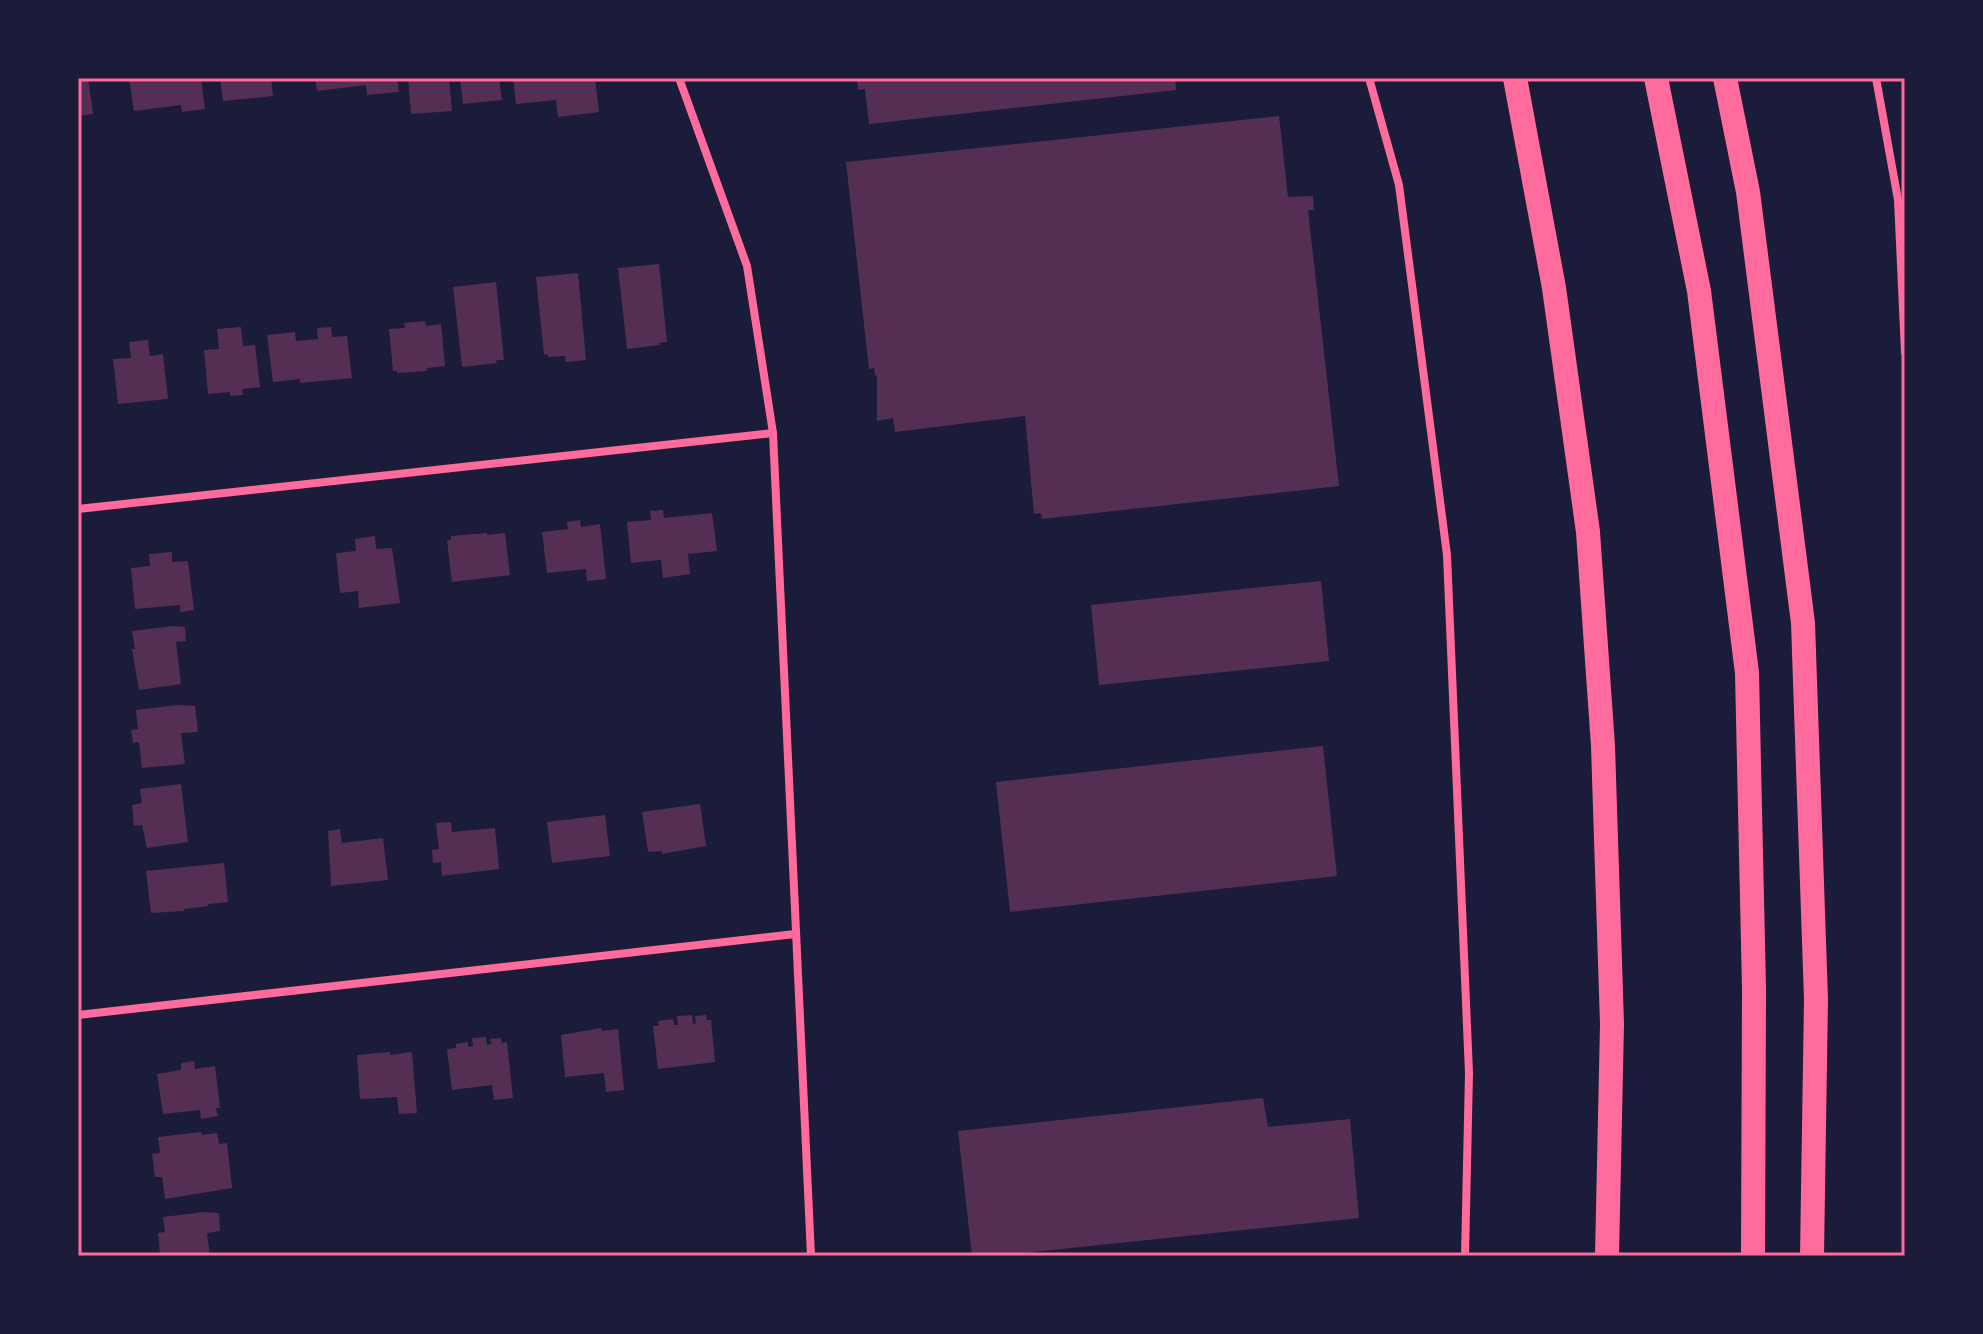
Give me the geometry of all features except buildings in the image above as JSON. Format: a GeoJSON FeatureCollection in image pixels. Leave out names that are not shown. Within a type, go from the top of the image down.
{"type":"FeatureCollection","features":[{"type":"Feature","properties":{"kind":"highway"},"geometry":{"type":"LineString","coordinates":[[1515,78],[1554,288],[1588,532],[1603,746],[1612,1008],[1607,1256]]}},
{"type":"Feature","properties":{"kind":"highway"},"geometry":{"type":"LineString","coordinates":[[1656,78],[1699,291],[1747,673],[1754,989],[1753,1256]]}},
{"type":"Feature","properties":{"kind":"highway"},"geometry":{"type":"LineString","coordinates":[[1725,78],[1748,192],[1803,623],[1816,999],[1812,1256]]}},
{"type":"Feature","properties":{"kind":"street"},"geometry":{"type":"LineString","coordinates":[[679,78],[747,266],[773,433],[811,1256]]}},
{"type":"Feature","properties":{"kind":"street"},"geometry":{"type":"LineString","coordinates":[[1369,78],[1399,185],[1447,555],[1469,1073],[1465,1256]]}},
{"type":"Feature","properties":{"kind":"street"},"geometry":{"type":"LineString","coordinates":[[1876,78],[1898,200],[1905,352]]}},
{"type":"Feature","properties":{"kind":"street"},"geometry":{"type":"LineString","coordinates":[[78,509],[773,433]]}},
{"type":"Feature","properties":{"kind":"street"},"geometry":{"type":"LineString","coordinates":[[78,1015],[795,934]]}}]}
